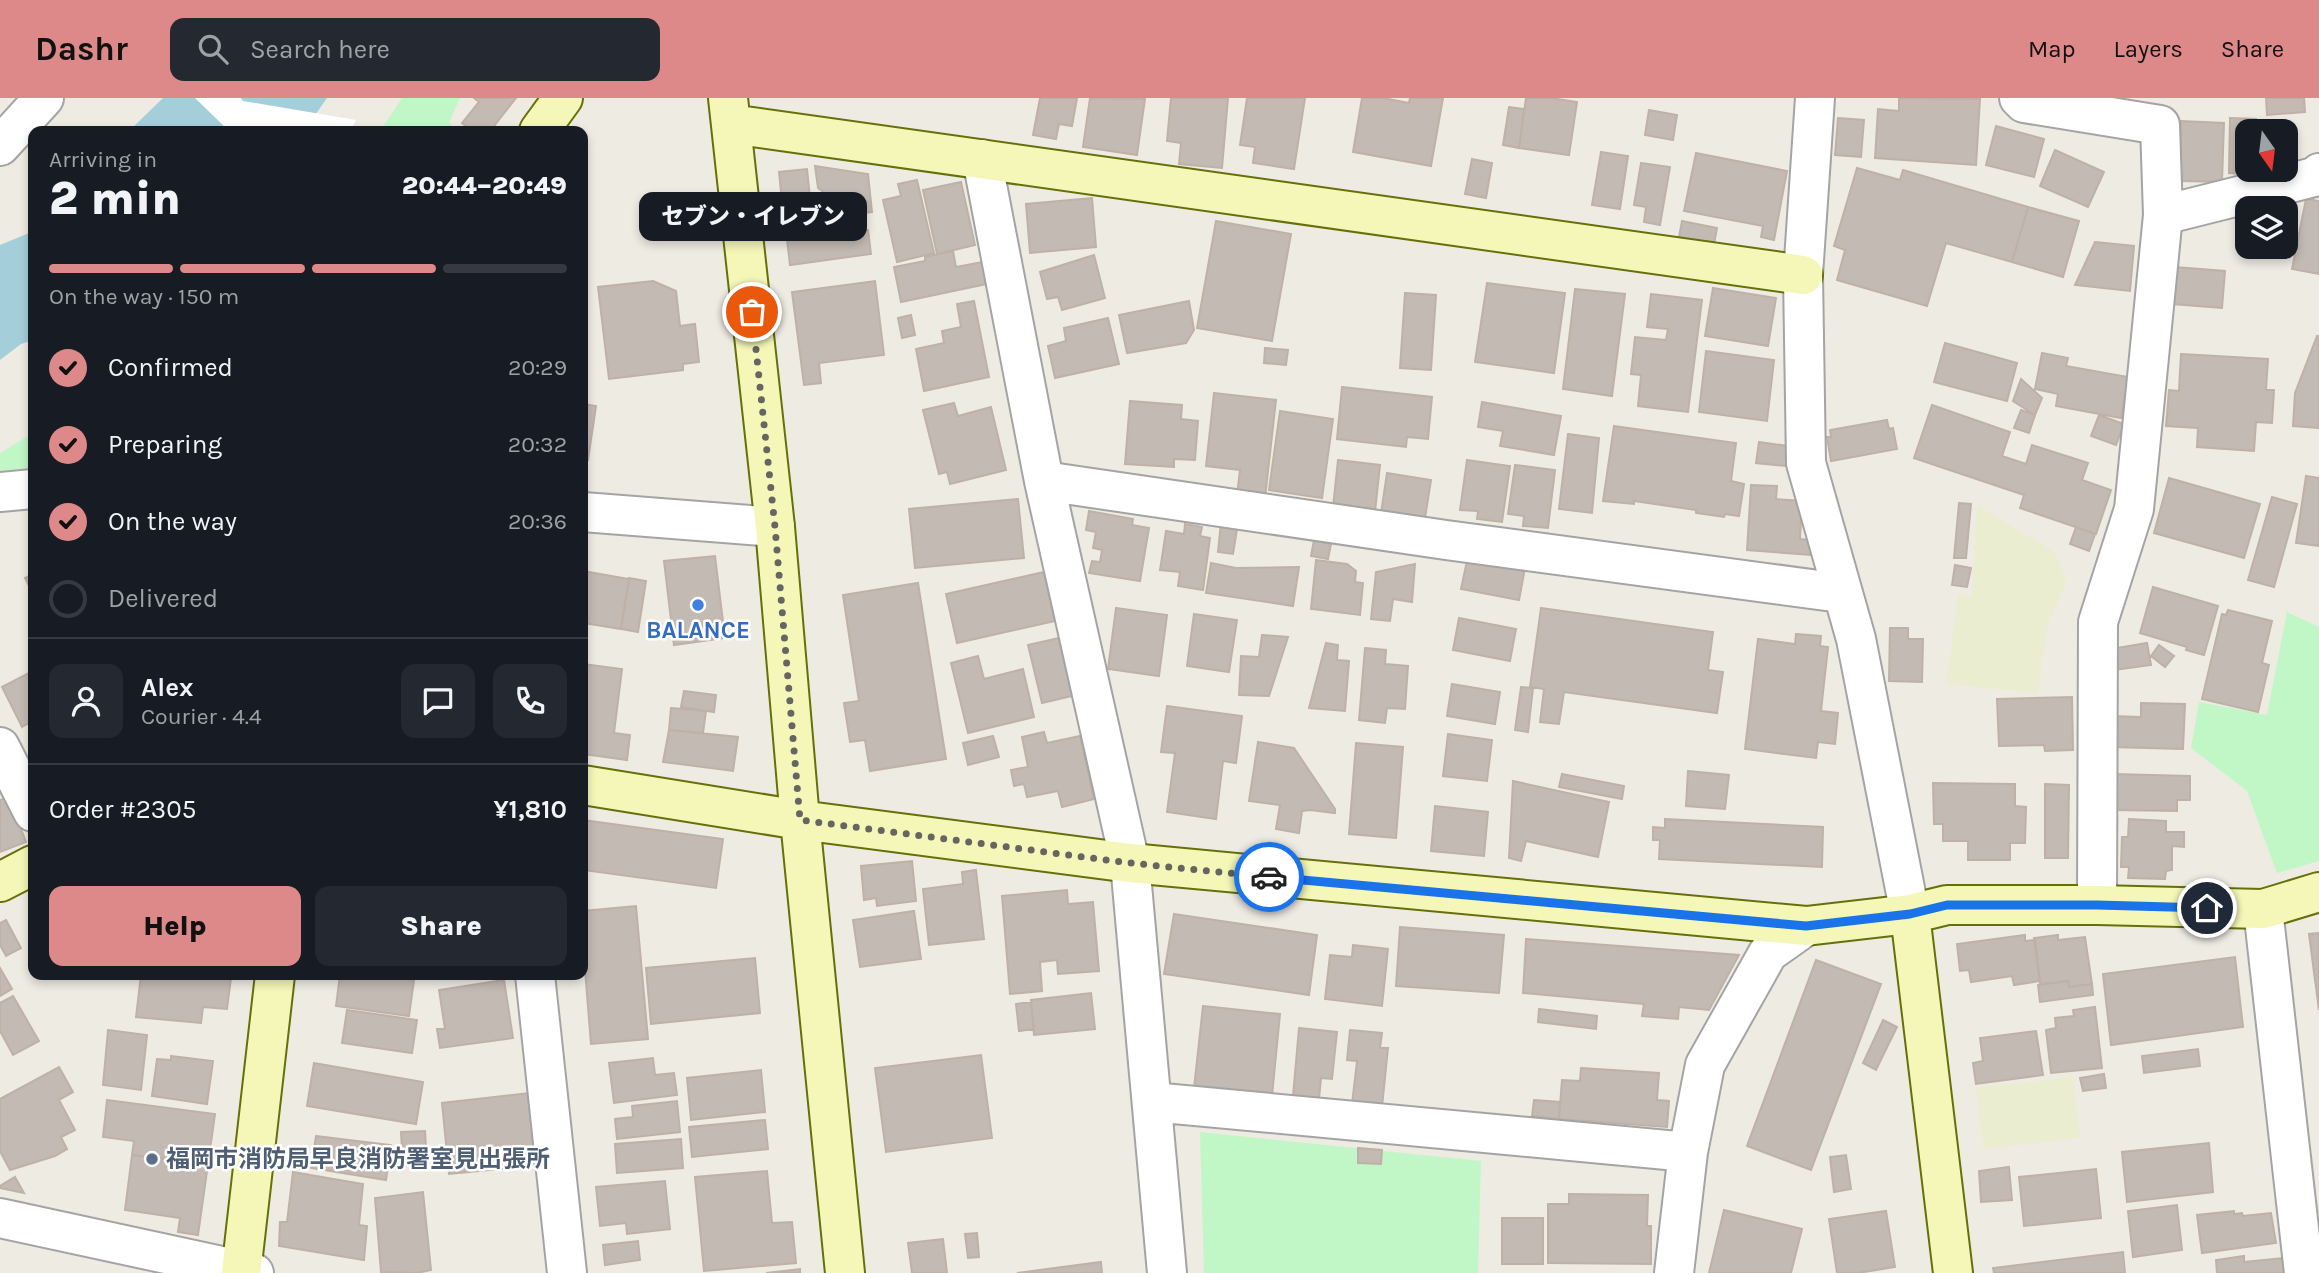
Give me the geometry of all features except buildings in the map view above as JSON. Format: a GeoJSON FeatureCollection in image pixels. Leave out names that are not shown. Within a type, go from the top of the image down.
{"type":"FeatureCollection","features":[{"type":"Feature","properties":{"kind":"street"},"geometry":{"type":"LineString","coordinates":[[0,146],[44,98]]}},
{"type":"Feature","properties":{"kind":"street"},"geometry":{"type":"LineString","coordinates":[[543,126],[563,98]]}},
{"type":"Feature","properties":{"kind":"street"},"geometry":{"type":"LineString","coordinates":[[1815,98],[1803,275],[1806,463],[1856,639],[1910,914],[1953,1273]]}},
{"type":"Feature","properties":{"kind":"street"},"geometry":{"type":"LineString","coordinates":[[2019,98],[2024,103],[2160,125],[2163,215],[2133,509],[2098,622],[2097,905]]}},
{"type":"Feature","properties":{"kind":"street"},"geometry":{"type":"LineString","coordinates":[[845,1273],[800,820],[775,527],[730,111],[982,159],[1803,275]]}},
{"type":"Feature","properties":{"kind":"street"},"geometry":{"type":"LineString","coordinates":[[982,159],[1044,481],[1130,863],[1167,1273]]}},
{"type":"Feature","properties":{"kind":"street"},"geometry":{"type":"LineString","coordinates":[[2163,215],[2318,176],[2319,173]]}},
{"type":"Feature","properties":{"kind":"street"},"geometry":{"type":"LineString","coordinates":[[1044,481],[1432,538],[1841,593]]}},
{"type":"Feature","properties":{"kind":"street"},"geometry":{"type":"LineString","coordinates":[[0,492],[28,489]]}},
{"type":"Feature","properties":{"kind":"street"},"geometry":{"type":"LineString","coordinates":[[588,512],[775,527]]}},
{"type":"Feature","properties":{"kind":"street"},"geometry":{"type":"LineString","coordinates":[[0,747],[28,802]]}},
{"type":"Feature","properties":{"kind":"street"},"geometry":{"type":"LineString","coordinates":[[588,786],[800,820],[1130,863],[1806,926],[1910,914],[1947,905],[2263,909],[2319,892]]}},
{"type":"Feature","properties":{"kind":"street"},"geometry":{"type":"LineString","coordinates":[[0,882],[28,868]]}},
{"type":"Feature","properties":{"kind":"street"},"geometry":{"type":"LineString","coordinates":[[2263,909],[2304,1273]]}},
{"type":"Feature","properties":{"kind":"street"},"geometry":{"type":"LineString","coordinates":[[1674,1273],[1688,1152],[1705,1065],[1768,953],[1806,926]]}},
{"type":"Feature","properties":{"kind":"street"},"geometry":{"type":"LineString","coordinates":[[0,1218],[246,1272],[275,980]]}},
{"type":"Feature","properties":{"kind":"street"},"geometry":{"type":"LineString","coordinates":[[536,980],[566,1273]]}},
{"type":"Feature","properties":{"kind":"street"},"geometry":{"type":"LineString","coordinates":[[1152,1102],[1688,1152]]}},
{"type":"Feature","properties":{"kind":"green space"},"geometry":{"type":"Polygon","coordinates":[[[402,98],[460,98],[449,123],[452,126],[383,126],[402,98]]]}},
{"type":"Feature","properties":{"kind":"green space"},"geometry":{"type":"Polygon","coordinates":[[[28,436],[28,468],[0,473],[0,453],[28,436]]]}},
{"type":"Feature","properties":{"kind":"green space"},"geometry":{"type":"Polygon","coordinates":[[[1977,505],[2054,552],[2067,581],[2047,627],[2038,693],[1946,684],[1958,595],[1972,596],[1977,505]]]}},
{"type":"Feature","properties":{"kind":"green space"},"geometry":{"type":"Polygon","coordinates":[[[2287,612],[2319,627],[2319,861],[2277,873],[2247,791],[2191,748],[2199,702],[2267,715],[2287,612]]]}},
{"type":"Feature","properties":{"kind":"green space"},"geometry":{"type":"Polygon","coordinates":[[[2073,1077],[2080,1138],[1983,1149],[1976,1088],[2073,1077]]]}},
{"type":"Feature","properties":{"kind":"green space"},"geometry":{"type":"Polygon","coordinates":[[[1200,1132],[1481,1161],[1478,1273],[1204,1273],[1200,1132]]]}},
{"type":"Feature","properties":{"kind":"water"},"geometry":{"type":"Polygon","coordinates":[[[163,98],[327,98],[306,126],[134,126],[163,98]]]}},
{"type":"Feature","properties":{"kind":"water"},"geometry":{"type":"Polygon","coordinates":[[[28,233],[28,342],[0,360],[0,245],[28,233]]]}},
{"type":"Feature","properties":{"kind":"pier"},"geometry":{"type":"Polygon","coordinates":[[[195,98],[241,98],[243,101],[356,120],[353,126],[224,126],[195,98]]]}},
{"type":"Feature","properties":{"kind":"way so far"},"geometry":{"type":"LineString","coordinates":[[752,312],[775,527],[800,820],[1130,863],[1269,877]]}},
{"type":"Feature","properties":{"kind":"place","name":"セブン・イレブン"},"geometry":{"type":"Point","coordinates":[752,312]}},
{"type":"Feature","properties":{"kind":"place","name":"BALANCE"},"geometry":{"type":"Point","coordinates":[698,605]}},
{"type":"Feature","properties":{"kind":"place","name":"福岡市消防局早良消防署室見出張所"},"geometry":{"type":"Point","coordinates":[152,1159]}},
{"type":"Feature","properties":{"kind":"route"},"geometry":{"type":"LineString","coordinates":[[1269,877],[1806,926],[1910,914],[1947,905],[2207,908]]}}]}
